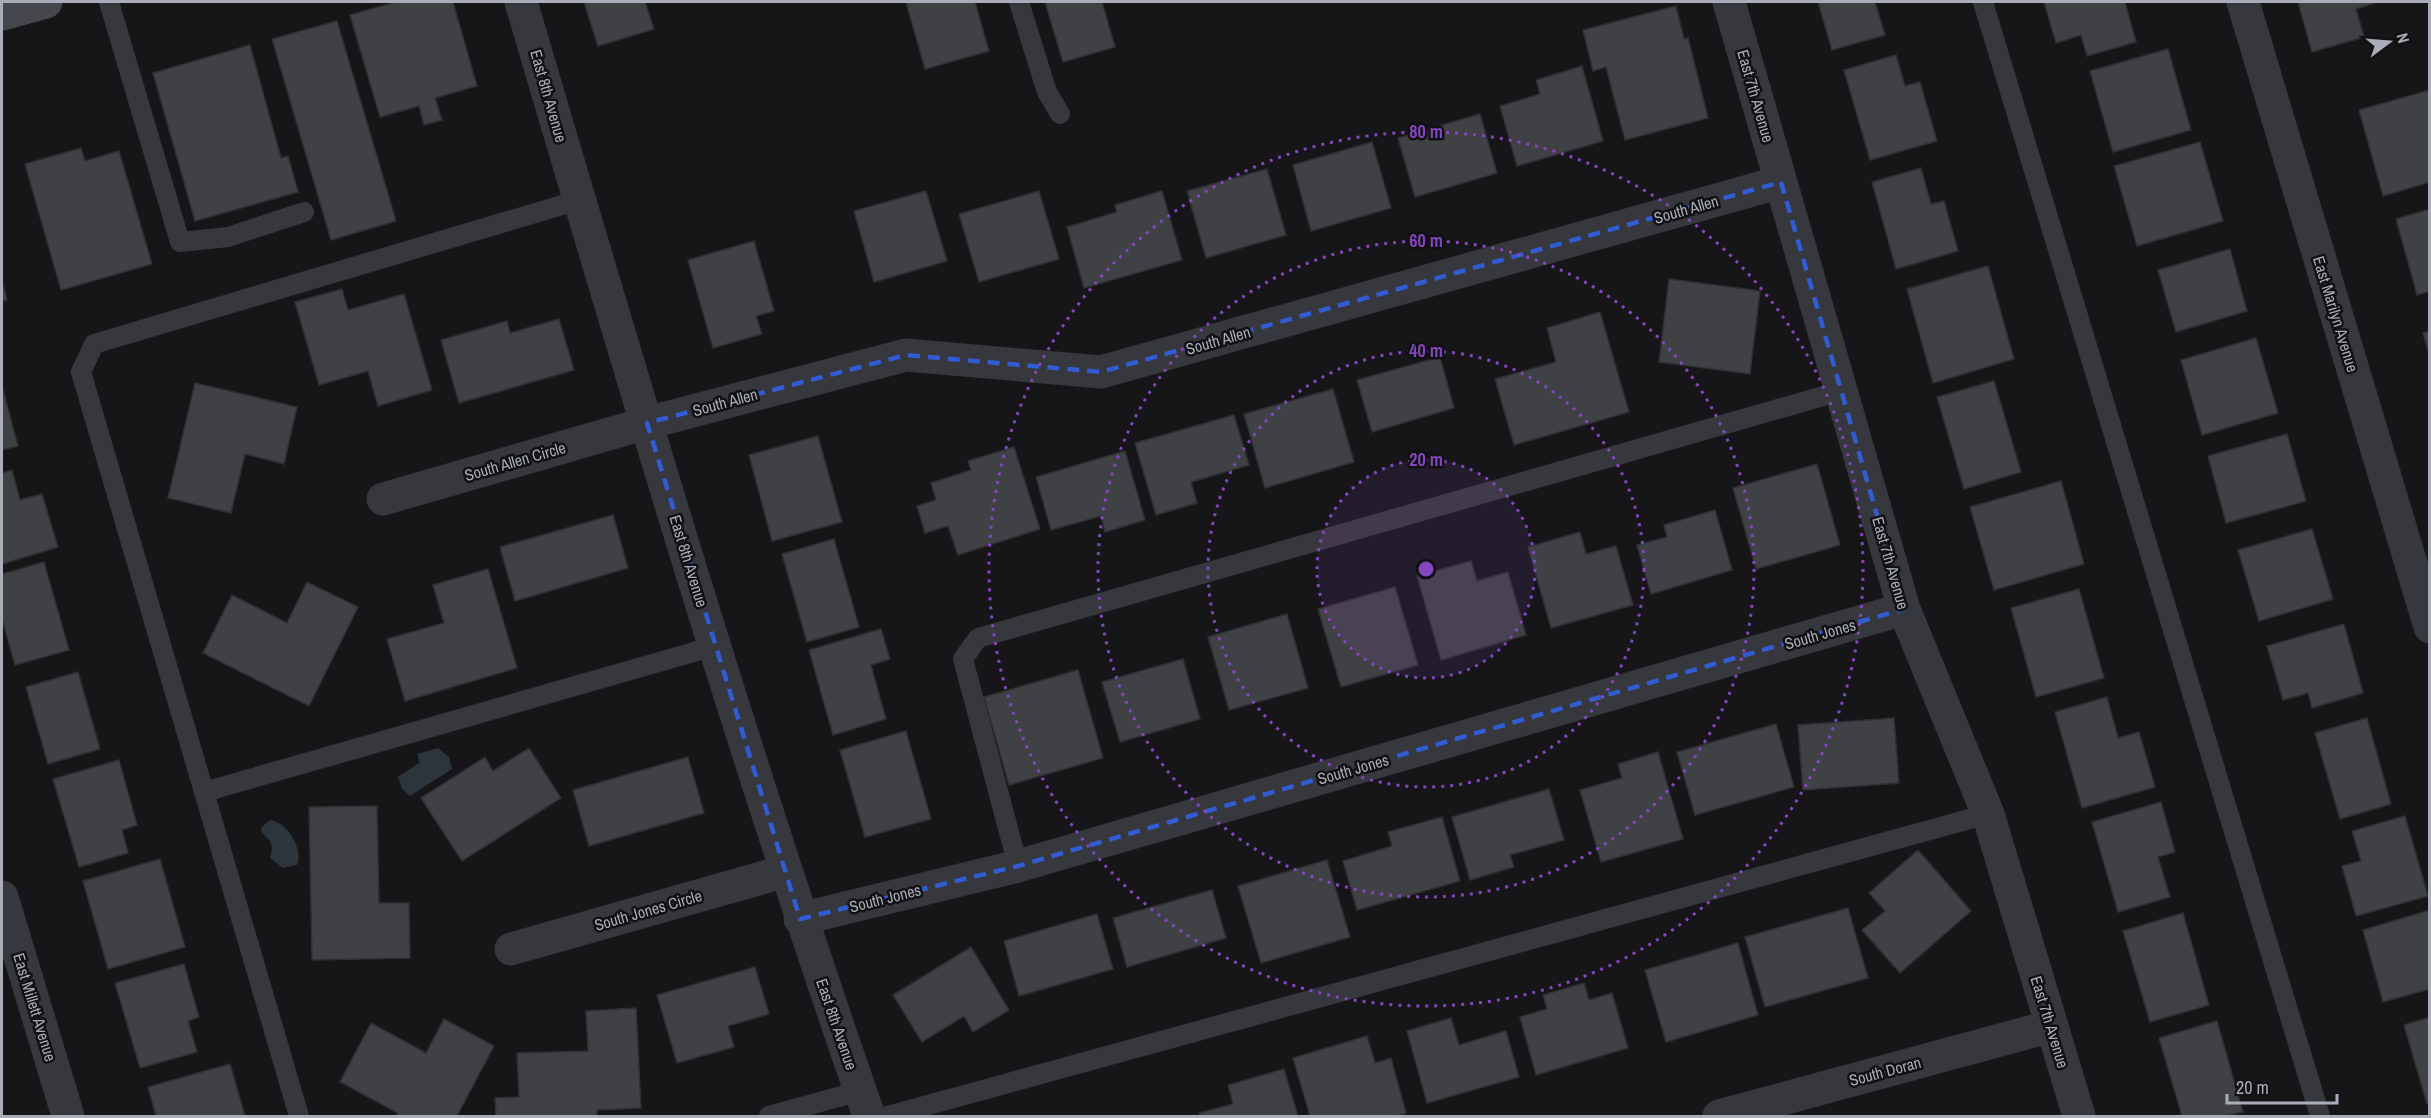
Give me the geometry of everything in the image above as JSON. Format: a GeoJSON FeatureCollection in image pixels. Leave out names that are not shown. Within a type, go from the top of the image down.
{"type":"FeatureCollection","features":[{"type":"Feature","properties":{"kind":"main road"},"geometry":{"type":"LineString","coordinates":[[2,14],[46,2]]}},
{"type":"Feature","properties":{"kind":"street","name":"East 8th Avenue"},"geometry":{"type":"LineString","coordinates":[[521,2],[579,200],[800,919],[865,1104]]}},
{"type":"Feature","properties":{"kind":"street","name":"East 7th Avenue"},"geometry":{"type":"LineString","coordinates":[[1729,2],[1904,609],[1988,814],[2079,1116]]}},
{"type":"Feature","properties":{"kind":"street","name":"East Marilyn Avenue"},"geometry":{"type":"LineString","coordinates":[[2243,2],[2430,627]]}},
{"type":"Feature","properties":{"kind":"street","name":"South Allen"},"geometry":{"type":"LineString","coordinates":[[647,423],[906,355],[1101,372],[1781,182]]}},
{"type":"Feature","properties":{"kind":"street","name":"South Allen Circle"},"geometry":{"type":"LineString","coordinates":[[383,499],[647,423]]}},
{"type":"Feature","properties":{"kind":"street","name":"South Jones"},"geometry":{"type":"LineString","coordinates":[[800,919],[1018,866],[1904,609]]}},
{"type":"Feature","properties":{"kind":"street","name":"South Jones Circle"},"geometry":{"type":"LineString","coordinates":[[511,949],[786,871]]}},
{"type":"Feature","properties":{"kind":"street","name":"East Millett Avenue"},"geometry":{"type":"LineString","coordinates":[[2,897],[68,1116]]}},
{"type":"Feature","properties":{"kind":"street","name":"South Doran"},"geometry":{"type":"LineString","coordinates":[[1719,1116],[2052,1026]]}},
{"type":"Feature","properties":{"kind":"lane"},"geometry":{"type":"LineString","coordinates":[[109,2],[180,242],[228,237],[304,212]]}},
{"type":"Feature","properties":{"kind":"lane"},"geometry":{"type":"LineString","coordinates":[[1019,2],[1047,92],[1060,114]]}},
{"type":"Feature","properties":{"kind":"lane"},"geometry":{"type":"LineString","coordinates":[[1983,2],[2320,1116]]}},
{"type":"Feature","properties":{"kind":"lane"},"geometry":{"type":"LineString","coordinates":[[299,1116],[81,372],[94,344],[579,200]]}},
{"type":"Feature","properties":{"kind":"lane"},"geometry":{"type":"LineString","coordinates":[[1018,866],[963,659],[978,638],[1841,391]]}},
{"type":"Feature","properties":{"kind":"lane"},"geometry":{"type":"LineString","coordinates":[[204,792],[715,646]]}},
{"type":"Feature","properties":{"kind":"lane"},"geometry":{"type":"LineString","coordinates":[[888,1116],[1988,814]]}},
{"type":"Feature","properties":{"kind":"lane"},"geometry":{"type":"LineString","coordinates":[[769,1116],[865,1104]]}},
{"type":"Feature","properties":{"kind":"highlighted area"},"geometry":{"type":"Polygon","coordinates":[[[1781,182],[1904,609],[1018,866],[800,919],[647,423],[906,355],[1101,372],[1781,182]]]}},
{"type":"Feature","properties":{"kind":"shaded area"},"geometry":{"type":"Polygon","coordinates":[[[438,748],[449,757],[452,769],[410,796],[402,789],[398,777],[420,762],[417,754],[438,748]]]}},
{"type":"Feature","properties":{"kind":"shaded area"},"geometry":{"type":"Polygon","coordinates":[[[270,820],[282,826],[292,837],[298,852],[297,865],[283,868],[270,858],[272,848],[270,841],[261,831],[270,820]]]}},
{"type":"Feature","properties":{"kind":"building"},"geometry":{"type":"Polygon","coordinates":[[[396,2],[453,2],[477,86],[435,98],[442,120],[424,125],[419,106],[380,117],[350,15],[396,2]]]}},
{"type":"Feature","properties":{"kind":"building"},"geometry":{"type":"Polygon","coordinates":[[[584,2],[645,2],[654,29],[598,46],[584,2]]]}},
{"type":"Feature","properties":{"kind":"building"},"geometry":{"type":"Polygon","coordinates":[[[906,2],[975,2],[989,51],[925,69],[906,2]]]}},
{"type":"Feature","properties":{"kind":"building"},"geometry":{"type":"Polygon","coordinates":[[[1045,2],[1102,2],[1115,47],[1063,62],[1045,2]]]}},
{"type":"Feature","properties":{"kind":"building"},"geometry":{"type":"Polygon","coordinates":[[[1818,2],[1875,2],[1885,35],[1832,50],[1818,2]]]}},
{"type":"Feature","properties":{"kind":"building"},"geometry":{"type":"Polygon","coordinates":[[[2044,2],[2125,2],[2136,42],[2087,56],[2081,35],[2056,43],[2044,2]]]}},
{"type":"Feature","properties":{"kind":"building"},"geometry":{"type":"Polygon","coordinates":[[[2298,2],[2375,3],[2356,9],[2364,37],[2312,52],[2298,2]]]}},
{"type":"Feature","properties":{"kind":"building"},"geometry":{"type":"Polygon","coordinates":[[[1676,6],[1684,39],[1688,38],[1708,118],[1625,140],[1606,67],[1593,71],[1583,30],[1676,6]]]}},
{"type":"Feature","properties":{"kind":"building"},"geometry":{"type":"Polygon","coordinates":[[[337,21],[396,221],[331,240],[272,39],[337,21]]]}},
{"type":"Feature","properties":{"kind":"building"},"geometry":{"type":"Polygon","coordinates":[[[250,45],[281,158],[288,156],[298,192],[195,221],[153,73],[250,45]]]}},
{"type":"Feature","properties":{"kind":"building"},"geometry":{"type":"Polygon","coordinates":[[[2168,49],[2191,130],[2113,152],[2090,71],[2168,49]]]}},
{"type":"Feature","properties":{"kind":"building"},"geometry":{"type":"Polygon","coordinates":[[[1896,55],[1905,86],[1920,82],[1937,141],[1870,160],[1844,70],[1896,55]]]}},
{"type":"Feature","properties":{"kind":"building"},"geometry":{"type":"Polygon","coordinates":[[[1582,66],[1603,141],[1517,166],[1500,106],[1540,94],[1536,80],[1582,66]]]}},
{"type":"Feature","properties":{"kind":"building"},"geometry":{"type":"Polygon","coordinates":[[[2430,90],[2430,182],[2383,196],[2359,110],[2430,90]]]}},
{"type":"Feature","properties":{"kind":"building"},"geometry":{"type":"Polygon","coordinates":[[[1480,114],[1497,173],[1415,197],[1398,138],[1480,114]]]}},
{"type":"Feature","properties":{"kind":"building"},"geometry":{"type":"Polygon","coordinates":[[[1372,142],[1391,208],[1311,231],[1293,165],[1372,142]]]}},
{"type":"Feature","properties":{"kind":"building"},"geometry":{"type":"Polygon","coordinates":[[[2200,142],[2223,221],[2137,246],[2114,166],[2200,142]]]}},
{"type":"Feature","properties":{"kind":"building"},"geometry":{"type":"Polygon","coordinates":[[[81,148],[85,161],[119,151],[152,264],[61,290],[25,164],[81,148]]]}},
{"type":"Feature","properties":{"kind":"building"},"geometry":{"type":"Polygon","coordinates":[[[1921,168],[1931,204],[1944,201],[1958,251],[1896,269],[1872,182],[1921,168]]]}},
{"type":"Feature","properties":{"kind":"building"},"geometry":{"type":"Polygon","coordinates":[[[1267,169],[1286,235],[1206,258],[1187,191],[1267,169]]]}},
{"type":"Feature","properties":{"kind":"building"},"geometry":{"type":"Polygon","coordinates":[[[926,191],[947,261],[874,282],[854,211],[926,191]]]}},
{"type":"Feature","properties":{"kind":"building"},"geometry":{"type":"Polygon","coordinates":[[[1039,191],[1059,259],[979,282],[959,214],[1039,191]]]}},
{"type":"Feature","properties":{"kind":"building"},"geometry":{"type":"Polygon","coordinates":[[[1162,191],[1182,260],[1084,288],[1067,227],[1117,212],[1115,205],[1162,191]]]}},
{"type":"Feature","properties":{"kind":"building"},"geometry":{"type":"Polygon","coordinates":[[[2430,209],[2430,291],[2417,295],[2396,219],[2430,209]]]}},
{"type":"Feature","properties":{"kind":"building"},"geometry":{"type":"Polygon","coordinates":[[[754,241],[774,311],[756,316],[762,334],[713,348],[688,260],[754,241]]]}},
{"type":"Feature","properties":{"kind":"building"},"geometry":{"type":"Polygon","coordinates":[[[2230,249],[2247,311],[2176,332],[2158,270],[2230,249]]]}},
{"type":"Feature","properties":{"kind":"building"},"geometry":{"type":"Polygon","coordinates":[[[1988,266],[2014,359],[1933,383],[1907,289],[1988,266]]]}},
{"type":"Feature","properties":{"kind":"building"},"geometry":{"type":"Polygon","coordinates":[[[2,279],[7,300],[2,301],[2,279]]]}},
{"type":"Feature","properties":{"kind":"building"},"geometry":{"type":"Polygon","coordinates":[[[1669,279],[1760,291],[1750,374],[1659,362],[1669,279]]]}},
{"type":"Feature","properties":{"kind":"building"},"geometry":{"type":"Polygon","coordinates":[[[342,289],[348,310],[404,294],[432,390],[378,406],[368,371],[319,385],[295,302],[342,289]]]}},
{"type":"Feature","properties":{"kind":"building"},"geometry":{"type":"Polygon","coordinates":[[[1600,312],[1629,412],[1514,445],[1495,379],[1556,362],[1547,328],[1600,312]]]}},
{"type":"Feature","properties":{"kind":"building"},"geometry":{"type":"Polygon","coordinates":[[[559,319],[574,370],[459,403],[441,340],[507,321],[510,333],[559,319]]]}},
{"type":"Feature","properties":{"kind":"building"},"geometry":{"type":"Polygon","coordinates":[[[2430,331],[2430,357],[2423,333],[2430,331]]]}},
{"type":"Feature","properties":{"kind":"building"},"geometry":{"type":"Polygon","coordinates":[[[2256,338],[2278,413],[2202,435],[2181,360],[2256,338]]]}},
{"type":"Feature","properties":{"kind":"building"},"geometry":{"type":"Polygon","coordinates":[[[1440,357],[1454,408],[1372,432],[1357,380],[1440,357]]]}},
{"type":"Feature","properties":{"kind":"building"},"geometry":{"type":"Polygon","coordinates":[[[1994,381],[2021,472],[1964,489],[1937,397],[1994,381]]]}},
{"type":"Feature","properties":{"kind":"building"},"geometry":{"type":"Polygon","coordinates":[[[195,383],[297,407],[284,464],[245,454],[231,513],[168,498],[195,383]]]}},
{"type":"Feature","properties":{"kind":"building"},"geometry":{"type":"Polygon","coordinates":[[[2,386],[18,446],[2,450],[2,386]]]}},
{"type":"Feature","properties":{"kind":"building"},"geometry":{"type":"Polygon","coordinates":[[[1333,389],[1354,462],[1265,488],[1244,414],[1333,389]]]}},
{"type":"Feature","properties":{"kind":"building"},"geometry":{"type":"Polygon","coordinates":[[[1234,415],[1249,465],[1191,482],[1197,503],[1156,515],[1135,443],[1234,415]]]}},
{"type":"Feature","properties":{"kind":"building"},"geometry":{"type":"Polygon","coordinates":[[[2287,434],[2306,501],[2226,523],[2208,456],[2287,434]]]}},
{"type":"Feature","properties":{"kind":"building"},"geometry":{"type":"Polygon","coordinates":[[[818,436],[842,522],[772,541],[749,455],[818,436]]]}},
{"type":"Feature","properties":{"kind":"building"},"geometry":{"type":"Polygon","coordinates":[[[1014,447],[1040,529],[958,555],[948,526],[925,533],[917,506],[936,500],[931,483],[971,470],[968,461],[1014,447]]]}},
{"type":"Feature","properties":{"kind":"building"},"geometry":{"type":"Polygon","coordinates":[[[1125,451],[1145,520],[1105,532],[1101,516],[1051,530],[1036,477],[1125,451]]]}},
{"type":"Feature","properties":{"kind":"building"},"geometry":{"type":"Polygon","coordinates":[[[1817,464],[1840,545],[1756,569],[1733,488],[1817,464]]]}},
{"type":"Feature","properties":{"kind":"building"},"geometry":{"type":"Polygon","coordinates":[[[12,470],[20,500],[42,494],[58,547],[2,564],[2,473],[12,470]]]}},
{"type":"Feature","properties":{"kind":"building"},"geometry":{"type":"Polygon","coordinates":[[[2061,481],[2084,564],[1994,590],[1970,507],[2061,481]]]}},
{"type":"Feature","properties":{"kind":"building"},"geometry":{"type":"Polygon","coordinates":[[[1715,510],[1732,570],[1651,594],[1637,545],[1667,537],[1664,525],[1715,510]]]}},
{"type":"Feature","properties":{"kind":"building"},"geometry":{"type":"Polygon","coordinates":[[[613,515],[628,568],[515,601],[500,547],[613,515]]]}},
{"type":"Feature","properties":{"kind":"building"},"geometry":{"type":"Polygon","coordinates":[[[2312,529],[2333,599],[2259,621],[2238,550],[2312,529]]]}},
{"type":"Feature","properties":{"kind":"building"},"geometry":{"type":"Polygon","coordinates":[[[1580,532],[1586,554],[1616,546],[1633,605],[1551,628],[1528,547],[1580,532]]]}},
{"type":"Feature","properties":{"kind":"building"},"geometry":{"type":"Polygon","coordinates":[[[834,539],[859,627],[807,642],[782,554],[834,539]]]}},
{"type":"Feature","properties":{"kind":"building"},"geometry":{"type":"Polygon","coordinates":[[[1471,561],[1477,581],[1508,572],[1526,635],[1441,660],[1417,576],[1471,561]]]}},
{"type":"Feature","properties":{"kind":"building"},"geometry":{"type":"Polygon","coordinates":[[[44,562],[69,650],[15,665],[2,619],[2,574],[44,562]]]}},
{"type":"Feature","properties":{"kind":"building"},"geometry":{"type":"Polygon","coordinates":[[[488,569],[517,668],[405,701],[387,639],[444,623],[433,585],[488,569]]]}},
{"type":"Feature","properties":{"kind":"building"},"geometry":{"type":"Polygon","coordinates":[[[307,582],[358,607],[309,706],[203,653],[232,595],[287,623],[307,582]]]}},
{"type":"Feature","properties":{"kind":"building"},"geometry":{"type":"Polygon","coordinates":[[[1395,587],[1418,665],[1341,687],[1318,609],[1395,587]]]}},
{"type":"Feature","properties":{"kind":"building"},"geometry":{"type":"Polygon","coordinates":[[[2079,589],[2104,678],[2036,697],[2011,608],[2079,589]]]}},
{"type":"Feature","properties":{"kind":"building"},"geometry":{"type":"Polygon","coordinates":[[[1287,614],[1308,688],[1229,710],[1208,637],[1287,614]]]}},
{"type":"Feature","properties":{"kind":"building"},"geometry":{"type":"Polygon","coordinates":[[[2344,624],[2363,693],[2312,708],[2308,693],[2283,700],[2267,646],[2344,624]]]}},
{"type":"Feature","properties":{"kind":"building"},"geometry":{"type":"Polygon","coordinates":[[[881,629],[890,659],[871,665],[886,719],[833,735],[809,650],[881,629]]]}},
{"type":"Feature","properties":{"kind":"building"},"geometry":{"type":"Polygon","coordinates":[[[1183,659],[1200,719],[1120,742],[1102,682],[1183,659]]]}},
{"type":"Feature","properties":{"kind":"building"},"geometry":{"type":"Polygon","coordinates":[[[1078,670],[1103,758],[1009,785],[984,697],[1078,670]]]}},
{"type":"Feature","properties":{"kind":"building"},"geometry":{"type":"Polygon","coordinates":[[[78,672],[100,749],[48,764],[26,687],[78,672]]]}},
{"type":"Feature","properties":{"kind":"building"},"geometry":{"type":"Polygon","coordinates":[[[2107,697],[2118,738],[2139,732],[2155,787],[2082,808],[2055,712],[2107,697]]]}},
{"type":"Feature","properties":{"kind":"building"},"geometry":{"type":"Polygon","coordinates":[[[1894,718],[1899,783],[1803,790],[1798,725],[1894,718]]]}},
{"type":"Feature","properties":{"kind":"building"},"geometry":{"type":"Polygon","coordinates":[[[2367,718],[2391,804],[2340,819],[2315,733],[2367,718]]]}},
{"type":"Feature","properties":{"kind":"building"},"geometry":{"type":"Polygon","coordinates":[[[1776,724],[1794,787],[1695,815],[1677,752],[1776,724]]]}},
{"type":"Feature","properties":{"kind":"building"},"geometry":{"type":"Polygon","coordinates":[[[906,731],[931,819],[865,837],[840,750],[906,731]]]}},
{"type":"Feature","properties":{"kind":"building"},"geometry":{"type":"Polygon","coordinates":[[[529,748],[561,798],[462,861],[421,798],[485,757],[493,771],[529,748]]]}},
{"type":"Feature","properties":{"kind":"building"},"geometry":{"type":"Polygon","coordinates":[[[1658,752],[1683,839],[1601,862],[1580,790],[1622,778],[1618,764],[1658,752]]]}},
{"type":"Feature","properties":{"kind":"building"},"geometry":{"type":"Polygon","coordinates":[[[688,757],[704,813],[589,846],[573,790],[688,757]]]}},
{"type":"Feature","properties":{"kind":"building"},"geometry":{"type":"Polygon","coordinates":[[[119,760],[137,825],[122,830],[128,853],[79,867],[53,779],[119,760]]]}},
{"type":"Feature","properties":{"kind":"building"},"geometry":{"type":"Polygon","coordinates":[[[1549,789],[1564,840],[1510,855],[1514,867],[1470,880],[1452,817],[1549,789]]]}},
{"type":"Feature","properties":{"kind":"building"},"geometry":{"type":"Polygon","coordinates":[[[2161,802],[2175,852],[2158,857],[2170,897],[2118,912],[2092,822],[2161,802]]]}},
{"type":"Feature","properties":{"kind":"building"},"geometry":{"type":"Polygon","coordinates":[[[377,806],[379,903],[409,903],[410,958],[312,960],[309,807],[377,806]]]}},
{"type":"Feature","properties":{"kind":"building"},"geometry":{"type":"Polygon","coordinates":[[[2405,816],[2428,896],[2356,916],[2342,866],[2361,861],[2352,831],[2405,816]]]}},
{"type":"Feature","properties":{"kind":"building"},"geometry":{"type":"Polygon","coordinates":[[[1442,817],[1460,881],[1357,910],[1343,861],[1392,846],[1388,832],[1442,817]]]}},
{"type":"Feature","properties":{"kind":"building"},"geometry":{"type":"Polygon","coordinates":[[[1918,850],[1971,911],[1900,973],[1862,930],[1885,911],[1869,893],[1918,850]]]}},
{"type":"Feature","properties":{"kind":"building"},"geometry":{"type":"Polygon","coordinates":[[[160,859],[185,947],[108,969],[83,881],[160,859]]]}},
{"type":"Feature","properties":{"kind":"building"},"geometry":{"type":"Polygon","coordinates":[[[1327,860],[1350,937],[1261,963],[1238,886],[1327,860]]]}},
{"type":"Feature","properties":{"kind":"building"},"geometry":{"type":"Polygon","coordinates":[[[1212,890],[1226,938],[1127,967],[1113,918],[1212,890]]]}},
{"type":"Feature","properties":{"kind":"building"},"geometry":{"type":"Polygon","coordinates":[[[1848,908],[1868,978],[1765,1007],[1745,937],[1848,908]]]}},
{"type":"Feature","properties":{"kind":"building"},"geometry":{"type":"Polygon","coordinates":[[[2430,910],[2430,989],[2383,1002],[2363,930],[2430,910]]]}},
{"type":"Feature","properties":{"kind":"building"},"geometry":{"type":"Polygon","coordinates":[[[2183,913],[2209,1005],[2150,1022],[2123,931],[2183,913]]]}},
{"type":"Feature","properties":{"kind":"building"},"geometry":{"type":"Polygon","coordinates":[[[1097,914],[1113,969],[1019,996],[1004,941],[1097,914]]]}},
{"type":"Feature","properties":{"kind":"building"},"geometry":{"type":"Polygon","coordinates":[[[1738,943],[1758,1015],[1666,1042],[1645,970],[1738,943]]]}},
{"type":"Feature","properties":{"kind":"building"},"geometry":{"type":"Polygon","coordinates":[[[971,947],[1009,1010],[973,1032],[964,1016],[922,1042],[893,995],[971,947]]]}},
{"type":"Feature","properties":{"kind":"building"},"geometry":{"type":"Polygon","coordinates":[[[184,964],[199,1017],[188,1021],[197,1052],[140,1068],[115,983],[184,964]]]}},
{"type":"Feature","properties":{"kind":"building"},"geometry":{"type":"Polygon","coordinates":[[[755,967],[769,1014],[728,1026],[734,1047],[677,1063],[657,995],[755,967]]]}},
{"type":"Feature","properties":{"kind":"building"},"geometry":{"type":"Polygon","coordinates":[[[1584,983],[1589,1000],[1612,993],[1628,1048],[1536,1075],[1520,1017],[1547,1009],[1543,995],[1584,983]]]}},
{"type":"Feature","properties":{"kind":"building"},"geometry":{"type":"Polygon","coordinates":[[[636,1008],[641,1108],[597,1110],[597,1116],[496,1116],[495,1098],[519,1097],[517,1053],[588,1051],[586,1011],[636,1008]]]}},
{"type":"Feature","properties":{"kind":"building"},"geometry":{"type":"Polygon","coordinates":[[[2430,1017],[2430,1103],[2427,1104],[2404,1025],[2430,1017]]]}},
{"type":"Feature","properties":{"kind":"building"},"geometry":{"type":"Polygon","coordinates":[[[1451,1018],[1459,1045],[1506,1031],[1519,1077],[1427,1103],[1407,1031],[1451,1018]]]}},
{"type":"Feature","properties":{"kind":"building"},"geometry":{"type":"Polygon","coordinates":[[[444,1019],[494,1046],[457,1116],[396,1116],[398,1113],[340,1082],[371,1023],[426,1053],[444,1019]]]}},
{"type":"Feature","properties":{"kind":"building"},"geometry":{"type":"Polygon","coordinates":[[[2217,1021],[2243,1112],[2225,1116],[2182,1116],[2159,1038],[2217,1021]]]}},
{"type":"Feature","properties":{"kind":"building"},"geometry":{"type":"Polygon","coordinates":[[[1367,1036],[1375,1063],[1391,1058],[1406,1113],[1396,1116],[1310,1116],[1293,1058],[1367,1036]]]}},
{"type":"Feature","properties":{"kind":"building"},"geometry":{"type":"Polygon","coordinates":[[[230,1064],[245,1116],[156,1116],[148,1087],[230,1064]]]}},
{"type":"Feature","properties":{"kind":"building"},"geometry":{"type":"Polygon","coordinates":[[[1284,1069],[1298,1116],[1200,1116],[1199,1113],[1233,1104],[1228,1085],[1284,1069]]]}}]}
